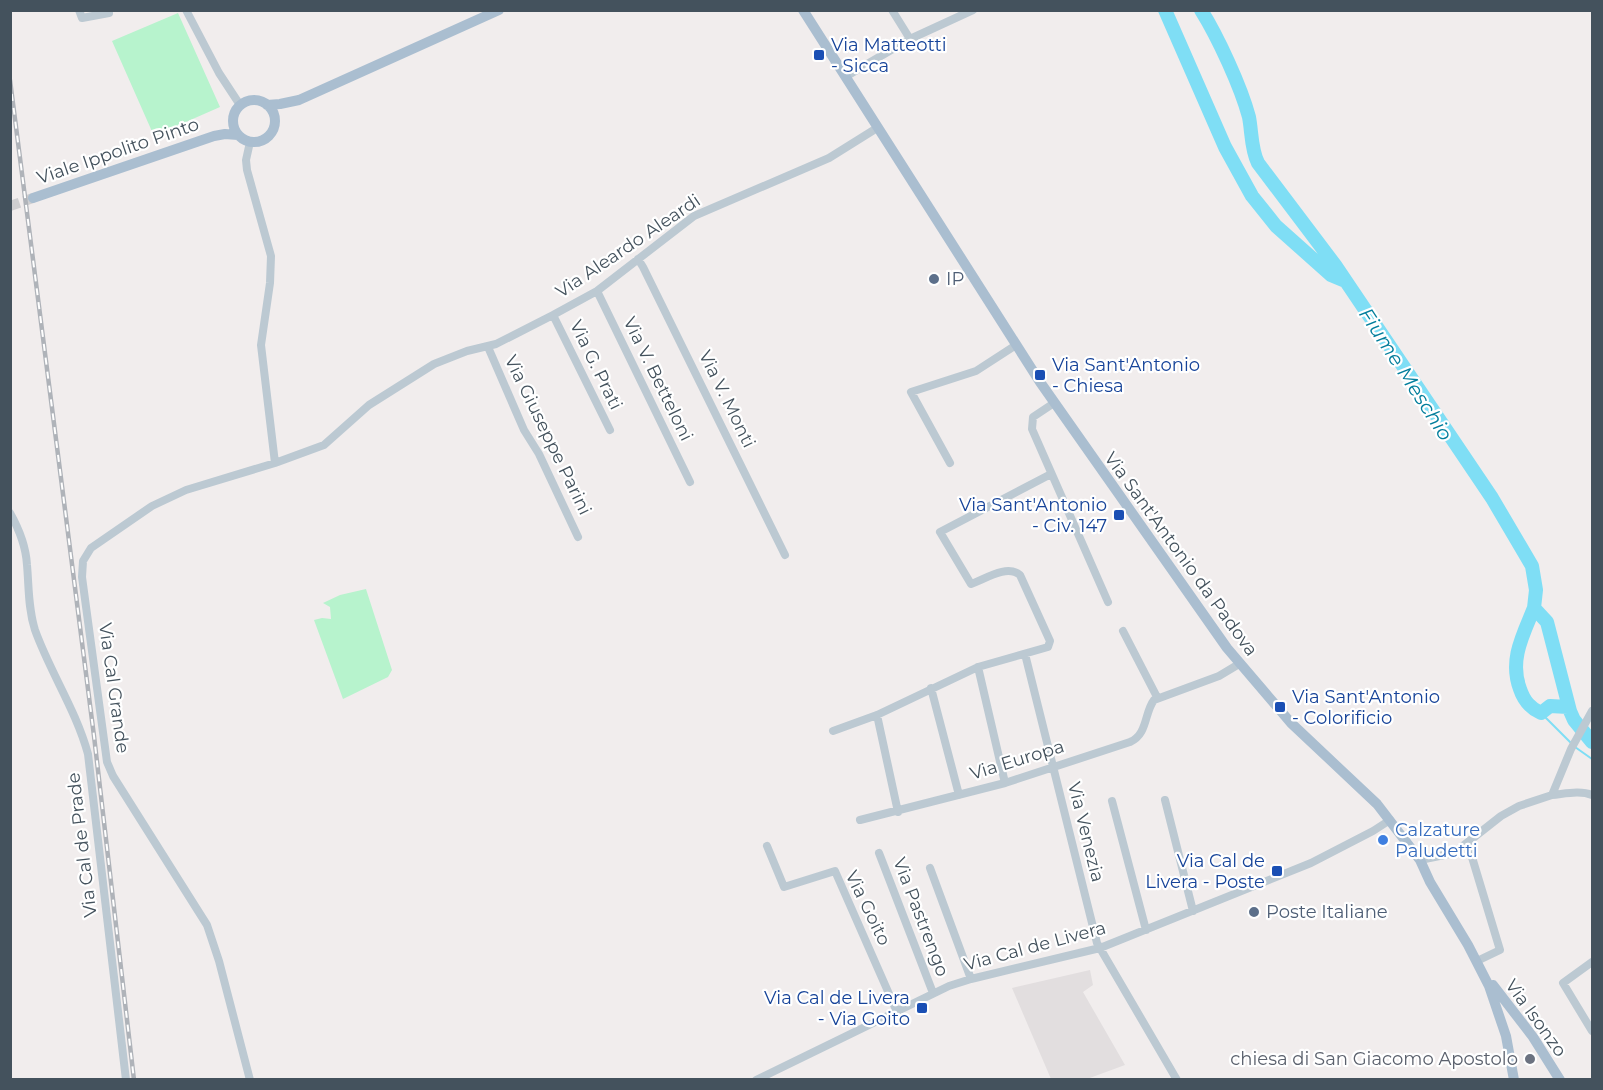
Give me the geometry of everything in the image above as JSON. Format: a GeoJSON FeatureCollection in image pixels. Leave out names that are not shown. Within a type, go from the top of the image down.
{"type":"FeatureCollection","features":[{"type":"Feature","properties":{"kind":"main road"},"geometry":{"type":"LineString","coordinates":[[274,121],[286,108],[299,100],[499,10]]}},
{"type":"Feature","properties":{"kind":"main road","name":"Via Sant'Antonio da Padova"},"geometry":{"type":"LineString","coordinates":[[802,10],[1054,403],[1239,664],[1303,735],[1364,791],[1390,820],[1420,860],[1430,882],[1484,976]]}},
{"type":"Feature","properties":{"kind":"main road"},"geometry":{"type":"LineString","coordinates":[[254,100],[267,105],[272,110],[274,121],[272,131],[268,136],[263,140],[250,141],[238,135],[233,121],[240,105],[254,100]]}},
{"type":"Feature","properties":{"kind":"main road"},"geometry":{"type":"LineString","coordinates":[[267,105],[299,100]]}},
{"type":"Feature","properties":{"kind":"main road","name":"Viale Ippolito Pinto"},"geometry":{"type":"LineString","coordinates":[[214,136],[233,121]]}},
{"type":"Feature","properties":{"kind":"main road","name":"Viale Ippolito Pinto"},"geometry":{"type":"LineString","coordinates":[[33,198],[214,136],[238,135]]}},
{"type":"Feature","properties":{"kind":"main road"},"geometry":{"type":"LineString","coordinates":[[1484,976],[1501,1019],[1514,1080]]}},
{"type":"Feature","properties":{"kind":"main road","name":"Via Isonzo"},"geometry":{"type":"LineString","coordinates":[[1484,976],[1533,1036],[1560,1080]]}},
{"type":"Feature","properties":{"kind":"street"},"geometry":{"type":"LineString","coordinates":[[79,10],[82,18],[109,13]]}},
{"type":"Feature","properties":{"kind":"street"},"geometry":{"type":"LineString","coordinates":[[186,10],[219,73],[240,105]]}},
{"type":"Feature","properties":{"kind":"street"},"geometry":{"type":"LineString","coordinates":[[892,10],[910,39]]}},
{"type":"Feature","properties":{"kind":"street"},"geometry":{"type":"LineString","coordinates":[[845,77],[910,39],[969,11]]}},
{"type":"Feature","properties":{"kind":"street","name":"Via Aleardo Aleardi"},"geometry":{"type":"LineString","coordinates":[[275,463],[324,445],[369,405],[434,364],[505,340],[597,291],[694,216],[829,158],[878,128]]}},
{"type":"Feature","properties":{"kind":"street"},"geometry":{"type":"LineString","coordinates":[[250,141],[246,160],[247,170],[268,242],[272,265],[261,345],[275,463]]}},
{"type":"Feature","properties":{"kind":"street","name":"Via V. Monti"},"geometry":{"type":"LineString","coordinates":[[638,260],[785,555]]}},
{"type":"Feature","properties":{"kind":"street","name":"Via V. Betteloni"},"geometry":{"type":"LineString","coordinates":[[597,291],[690,482]]}},
{"type":"Feature","properties":{"kind":"street","name":"Via G. Prati"},"geometry":{"type":"LineString","coordinates":[[553,315],[610,430]]}},
{"type":"Feature","properties":{"kind":"street"},"geometry":{"type":"LineString","coordinates":[[950,463],[911,392],[976,371],[1016,345]]}},
{"type":"Feature","properties":{"kind":"street","name":"Via Giuseppe Parini"},"geometry":{"type":"LineString","coordinates":[[488,347],[524,430],[539,454],[579,537]]}},
{"type":"Feature","properties":{"kind":"street"},"geometry":{"type":"LineString","coordinates":[[1054,403],[1034,415],[1031,425],[1108,602]]}},
{"type":"Feature","properties":{"kind":"street","name":"Via Cal Grande"},"geometry":{"type":"LineString","coordinates":[[250,1080],[207,925],[113,776],[108,762],[82,570],[83,561],[91,548],[152,506],[186,490],[275,463]]}},
{"type":"Feature","properties":{"kind":"street"},"geometry":{"type":"LineString","coordinates":[[833,731],[877,715],[978,667],[1048,647],[1050,641],[1016,572],[1007,570],[971,584],[940,532],[1051,474]]}},
{"type":"Feature","properties":{"kind":"street","name":"Via Cal de Prade"},"geometry":{"type":"LineString","coordinates":[[10,513],[23,542],[27,563],[30,610],[36,631],[79,728],[88,754],[126,1080]]}},
{"type":"Feature","properties":{"kind":"street"},"geometry":{"type":"LineString","coordinates":[[1123,631],[1157,697],[1219,676],[1239,664]]}},
{"type":"Feature","properties":{"kind":"street","name":"Via Venezia"},"geometry":{"type":"LineString","coordinates":[[1025,654],[1097,943],[1177,1080]]}},
{"type":"Feature","properties":{"kind":"street"},"geometry":{"type":"LineString","coordinates":[[978,667],[1005,783]]}},
{"type":"Feature","properties":{"kind":"street"},"geometry":{"type":"LineString","coordinates":[[932,688],[959,795]]}},
{"type":"Feature","properties":{"kind":"street","name":"Via Europa"},"geometry":{"type":"LineString","coordinates":[[860,820],[1005,783],[1135,739],[1142,732],[1151,702],[1157,697]]}},
{"type":"Feature","properties":{"kind":"street"},"geometry":{"type":"LineString","coordinates":[[1551,795],[1573,746],[1593,711]]}},
{"type":"Feature","properties":{"kind":"street"},"geometry":{"type":"LineString","coordinates":[[877,715],[898,812]]}},
{"type":"Feature","properties":{"kind":"street"},"geometry":{"type":"LineString","coordinates":[[1420,860],[1454,853],[1501,816],[1519,806],[1551,795],[1590,794]]}},
{"type":"Feature","properties":{"kind":"street"},"geometry":{"type":"LineString","coordinates":[[1165,800],[1193,911]]}},
{"type":"Feature","properties":{"kind":"street"},"geometry":{"type":"LineString","coordinates":[[1112,801],[1146,930]]}},
{"type":"Feature","properties":{"kind":"street","name":"Via Cal de Livera"},"geometry":{"type":"LineString","coordinates":[[756,1080],[933,993],[971,979],[1100,948],[1329,855],[1390,820]]}},
{"type":"Feature","properties":{"kind":"street"},"geometry":{"type":"LineString","coordinates":[[1468,844],[1500,950],[1477,961]]}},
{"type":"Feature","properties":{"kind":"street","name":"Via Goito"},"geometry":{"type":"LineString","coordinates":[[766,846],[784,887],[835,871],[897,1012]]}},
{"type":"Feature","properties":{"kind":"street","name":"Via Pastrengo"},"geometry":{"type":"LineString","coordinates":[[879,853],[933,993]]}},
{"type":"Feature","properties":{"kind":"street"},"geometry":{"type":"LineString","coordinates":[[930,868],[971,979]]}},
{"type":"Feature","properties":{"kind":"street"},"geometry":{"type":"LineString","coordinates":[[1593,962],[1563,983],[1593,1031]]}},
{"type":"Feature","properties":{"kind":"shaded area"},"geometry":{"type":"Polygon","coordinates":[[[1090,970],[1093,985],[1083,992],[1125,1065],[1087,1079],[1051,1079],[1012,988],[1090,970]]]}},
{"type":"Feature","properties":{"kind":"green space"},"geometry":{"type":"Polygon","coordinates":[[[178,13],[220,107],[154,136],[112,41],[178,13]]]}},
{"type":"Feature","properties":{"kind":"green space"},"geometry":{"type":"Polygon","coordinates":[[[366,589],[392,670],[388,677],[343,699],[314,620],[331,619],[330,607],[323,603],[340,595],[366,589]]]}},
{"type":"Feature","properties":{"kind":"waterway"},"geometry":{"type":"LineString","coordinates":[[1165,10],[1225,147],[1252,196],[1276,226],[1331,275],[1343,280]]}},
{"type":"Feature","properties":{"kind":"waterway","name":"Fiume Meschio"},"geometry":{"type":"LineString","coordinates":[[1201,10],[1222,48],[1241,91],[1249,117],[1253,147],[1258,163],[1335,265],[1492,498],[1532,566],[1536,590],[1534,608],[1547,622],[1570,711],[1574,720],[1592,742]]}},
{"type":"Feature","properties":{"kind":"waterway"},"geometry":{"type":"LineString","coordinates":[[1534,608],[1517,658],[1516,668],[1520,689],[1528,704],[1541,713],[1550,706],[1568,707]]}},
{"type":"Feature","properties":{"kind":"waterway"},"geometry":{"type":"LineString","coordinates":[[1541,713],[1571,743]]}},
{"type":"Feature","properties":{"kind":"waterway"},"geometry":{"type":"LineString","coordinates":[[1575,747],[1592,759]]}},
{"type":"Feature","properties":{"kind":"tunnel"},"geometry":{"type":"LineString","coordinates":[[10,206],[33,198]]}},
{"type":"Feature","properties":{"kind":"railway"},"geometry":{"type":"LineString","coordinates":[[10,80],[94,736],[134,1080]]}},
{"type":"Feature","properties":{"kind":"place","name":"Via Matteotti - Sicca"},"geometry":{"type":"Point","coordinates":[819,55]}},
{"type":"Feature","properties":{"kind":"place","name":"IP"},"geometry":{"type":"Point","coordinates":[934,279]}},
{"type":"Feature","properties":{"kind":"place","name":"Via Sant'Antonio - Chiesa"},"geometry":{"type":"Point","coordinates":[1040,375]}},
{"type":"Feature","properties":{"kind":"place","name":"Via Sant'Antonio - Civ. 147"},"geometry":{"type":"Point","coordinates":[1119,515]}},
{"type":"Feature","properties":{"kind":"place","name":"Via Sant'Antonio - Colorificio"},"geometry":{"type":"Point","coordinates":[1280,707]}},
{"type":"Feature","properties":{"kind":"place","name":"Calzature Paludetti"},"geometry":{"type":"Point","coordinates":[1383,840]}},
{"type":"Feature","properties":{"kind":"place","name":"Via Cal de Livera - Poste"},"geometry":{"type":"Point","coordinates":[1277,871]}},
{"type":"Feature","properties":{"kind":"place","name":"Poste Italiane"},"geometry":{"type":"Point","coordinates":[1254,912]}},
{"type":"Feature","properties":{"kind":"place","name":"Via Cal de Livera - Via Goito"},"geometry":{"type":"Point","coordinates":[922,1008]}},
{"type":"Feature","properties":{"kind":"place","name":"chiesa di San Giacomo Apostolo"},"geometry":{"type":"Point","coordinates":[1530,1059]}}]}
